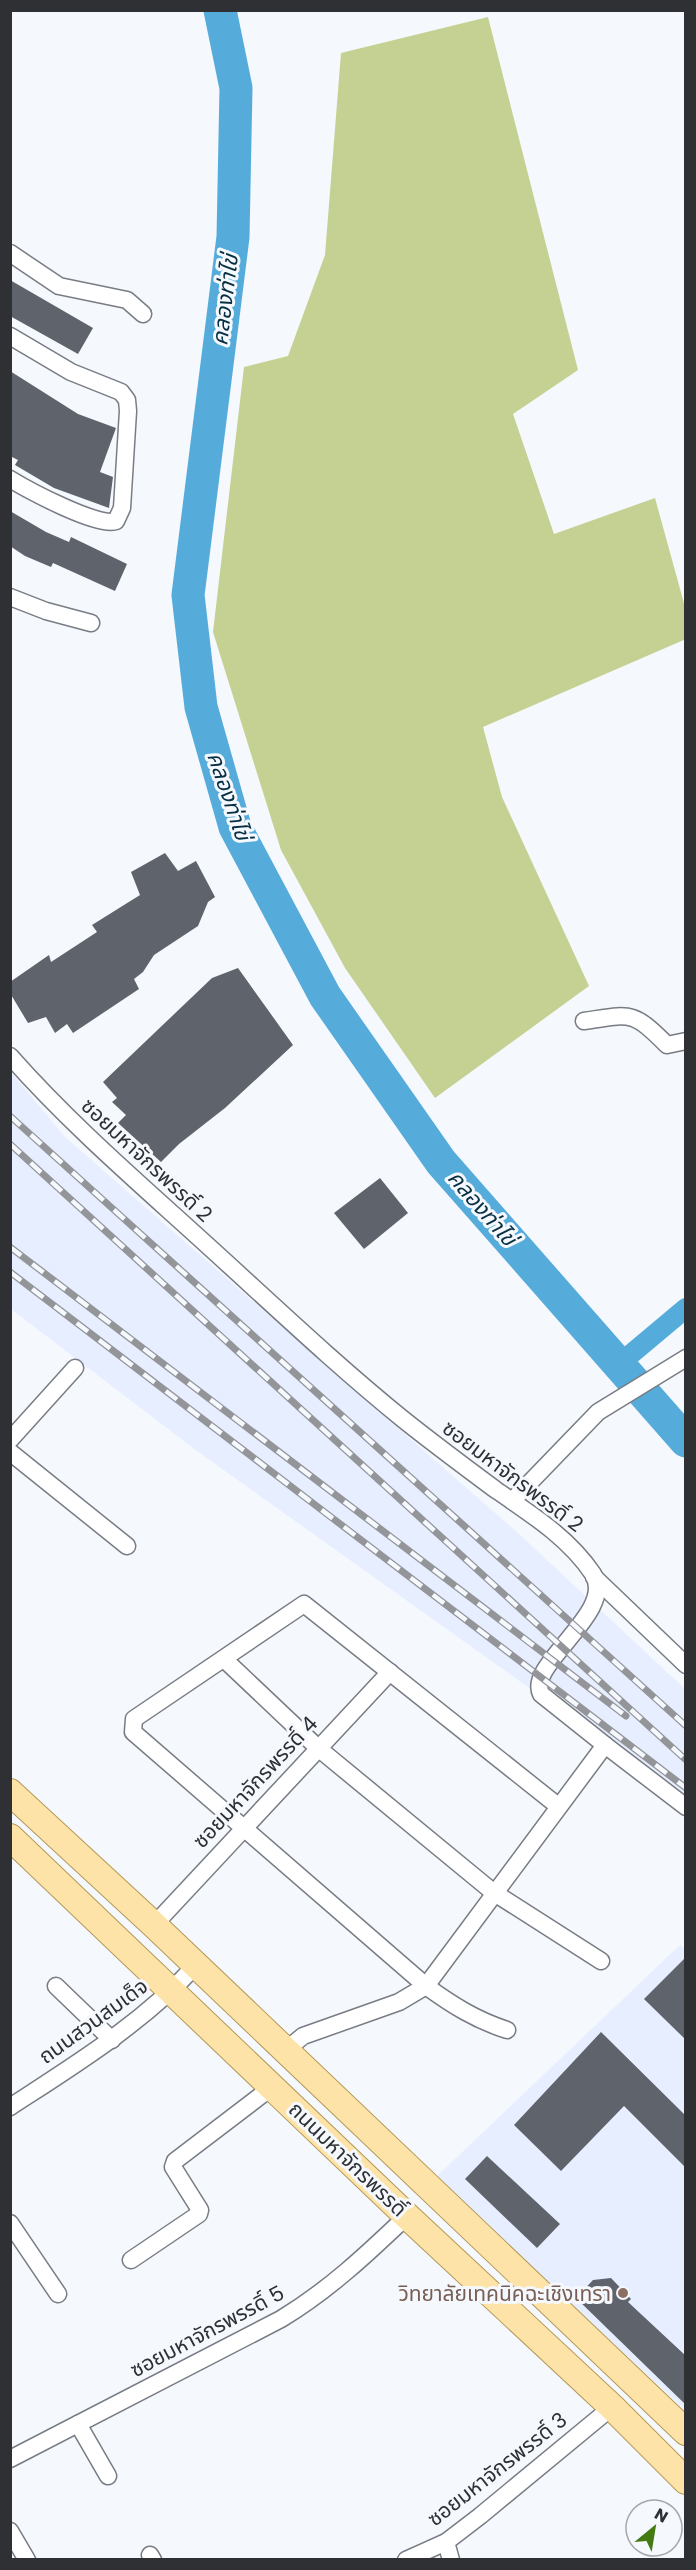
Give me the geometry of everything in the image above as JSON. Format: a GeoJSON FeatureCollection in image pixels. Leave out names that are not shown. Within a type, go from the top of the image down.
{"type":"FeatureCollection","features":[{"type":"Feature","properties":{"kind":"main road","name":"ถนนมหาจักรพรรดิ์"},"geometry":{"type":"LineString","coordinates":[[10,1792],[154,1925],[686,2432]]}},
{"type":"Feature","properties":{"kind":"main road","name":"ถนนมหาจักรพรรดิ์"},"geometry":{"type":"LineString","coordinates":[[10,1837],[407,2216],[612,2407],[686,2481]]}},
{"type":"Feature","properties":{"kind":"street"},"geometry":{"type":"LineString","coordinates":[[10,253],[59,286],[127,300],[143,314]]}},
{"type":"Feature","properties":{"kind":"street"},"geometry":{"type":"LineString","coordinates":[[10,336],[71,372],[121,392],[127,400],[128,411],[122,508],[116,521],[105,522],[46,498],[10,479]]}},
{"type":"Feature","properties":{"kind":"street"},"geometry":{"type":"LineString","coordinates":[[10,597],[46,611],[91,623]]}},
{"type":"Feature","properties":{"kind":"street"},"geometry":{"type":"LineString","coordinates":[[584,1021],[629,1015],[638,1018],[667,1045],[686,1041]]}},
{"type":"Feature","properties":{"kind":"street","name":"ซอยมหาจักรพรรดิ์ 2"},"geometry":{"type":"LineString","coordinates":[[10,1056],[74,1124],[402,1419],[570,1544],[594,1577],[686,1665]]}},
{"type":"Feature","properties":{"kind":"street"},"geometry":{"type":"LineString","coordinates":[[512,1501],[598,1412],[686,1358]]}},
{"type":"Feature","properties":{"kind":"street"},"geometry":{"type":"LineString","coordinates":[[10,1440],[75,1368]]}},
{"type":"Feature","properties":{"kind":"street"},"geometry":{"type":"LineString","coordinates":[[10,1452],[127,1546]]}},
{"type":"Feature","properties":{"kind":"street"},"geometry":{"type":"LineString","coordinates":[[594,1577],[597,1593],[578,1627],[541,1677],[538,1689],[540,1694],[686,1807]]}},
{"type":"Feature","properties":{"kind":"street"},"geometry":{"type":"LineString","coordinates":[[507,2030],[483,2022],[459,2010],[426,1986],[131,1728],[134,1719],[304,1604],[558,1806]]}},
{"type":"Feature","properties":{"kind":"street"},"geometry":{"type":"LineString","coordinates":[[225,1659],[318,1748],[493,1892],[601,1962]]}},
{"type":"Feature","properties":{"kind":"street","name":"ซอยมหาจักรพรรดิ์ 4"},"geometry":{"type":"LineString","coordinates":[[154,1925],[390,1672]]}},
{"type":"Feature","properties":{"kind":"street"},"geometry":{"type":"LineString","coordinates":[[286,2050],[303,2036],[399,2002],[426,1986],[493,1892],[605,1745]]}},
{"type":"Feature","properties":{"kind":"street","name":"ถนนสวนสมเด็จ"},"geometry":{"type":"LineString","coordinates":[[10,2107],[112,2040],[172,1991],[196,1965]]}},
{"type":"Feature","properties":{"kind":"street"},"geometry":{"type":"LineString","coordinates":[[56,1986],[112,2040]]}},
{"type":"Feature","properties":{"kind":"street"},"geometry":{"type":"LineString","coordinates":[[131,2260],[199,2214],[200,2210],[173,2167],[175,2161],[272,2087]]}},
{"type":"Feature","properties":{"kind":"street","name":"ซอยมหาจักรพรรดิ์ 5"},"geometry":{"type":"LineString","coordinates":[[10,2459],[281,2319],[315,2298],[348,2272],[407,2216]]}},
{"type":"Feature","properties":{"kind":"street"},"geometry":{"type":"LineString","coordinates":[[10,2223],[58,2294]]}},
{"type":"Feature","properties":{"kind":"street","name":"ซอยมหาจักรพรรดิ์ 3"},"geometry":{"type":"LineString","coordinates":[[406,2559],[446,2542],[612,2407]]}},
{"type":"Feature","properties":{"kind":"street"},"geometry":{"type":"LineString","coordinates":[[78,2424],[108,2476]]}},
{"type":"Feature","properties":{"kind":"street"},"geometry":{"type":"LineString","coordinates":[[10,2531],[27,2559]]}},
{"type":"Feature","properties":{"kind":"street"},"geometry":{"type":"LineString","coordinates":[[446,2542],[451,2559]]}},
{"type":"Feature","properties":{"kind":"shaded area"},"geometry":{"type":"Polygon","coordinates":[[[10,1071],[65,1137],[517,1532],[685,1689],[685,1799],[197,1451],[11,1309],[10,1071]]]}},
{"type":"Feature","properties":{"kind":"shaded area","name":"วิทยาลัยเทคนิคฉะเชิงเทรา"},"geometry":{"type":"Polygon","coordinates":[[[680,1945],[686,1950],[685,2410],[436,2177],[680,1945]]]}},
{"type":"Feature","properties":{"kind":"green space"},"geometry":{"type":"Polygon","coordinates":[[[488,17],[578,370],[513,414],[554,534],[655,498],[685,607],[686,639],[483,727],[502,797],[589,986],[435,1098],[345,968],[281,850],[213,632],[244,367],[288,356],[325,255],[341,53],[488,17]]]}},
{"type":"Feature","properties":{"kind":"building"},"geometry":{"type":"Polygon","coordinates":[[[10,280],[93,328],[78,354],[10,316],[10,280]]]}},
{"type":"Feature","properties":{"kind":"building"},"geometry":{"type":"Polygon","coordinates":[[[10,371],[78,414],[116,428],[100,472],[113,477],[109,508],[54,488],[15,465],[18,460],[10,456],[10,371]]]}},
{"type":"Feature","properties":{"kind":"building"},"geometry":{"type":"Polygon","coordinates":[[[10,511],[46,532],[69,542],[71,537],[127,564],[115,591],[53,563],[51,567],[25,556],[10,546],[10,511]]]}},
{"type":"Feature","properties":{"kind":"building"},"geometry":{"type":"Polygon","coordinates":[[[165,853],[178,871],[196,861],[215,897],[208,902],[198,926],[154,955],[143,972],[134,979],[139,989],[73,1033],[67,1024],[55,1033],[46,1017],[28,1023],[10,993],[10,982],[49,955],[51,962],[97,932],[92,925],[140,895],[131,872],[165,853]]]}},
{"type":"Feature","properties":{"kind":"building"},"geometry":{"type":"Polygon","coordinates":[[[238,968],[293,1045],[225,1108],[179,1144],[161,1162],[118,1123],[126,1115],[112,1102],[117,1098],[103,1082],[212,978],[238,968]]]}},
{"type":"Feature","properties":{"kind":"building"},"geometry":{"type":"Polygon","coordinates":[[[380,1178],[408,1213],[364,1249],[334,1213],[380,1178]]]}},
{"type":"Feature","properties":{"kind":"building"},"geometry":{"type":"Polygon","coordinates":[[[686,1957],[686,2040],[644,1999],[686,1957]]]}},
{"type":"Feature","properties":{"kind":"building"},"geometry":{"type":"Polygon","coordinates":[[[601,2032],[686,2116],[686,2168],[624,2106],[561,2171],[514,2125],[601,2032]]]}},
{"type":"Feature","properties":{"kind":"building"},"geometry":{"type":"Polygon","coordinates":[[[487,2156],[560,2224],[537,2248],[465,2179],[487,2156]]]}},
{"type":"Feature","properties":{"kind":"building"},"geometry":{"type":"Polygon","coordinates":[[[611,2278],[631,2299],[628,2302],[686,2356],[686,2405],[576,2298],[593,2280],[611,2278]]]}},
{"type":"Feature","properties":{"kind":"waterway","name":"คลองท่าไข่"},"geometry":{"type":"LineString","coordinates":[[220,10],[236,88],[233,237],[188,595],[201,707],[235,827],[325,996],[441,1162],[686,1441]]}},
{"type":"Feature","properties":{"kind":"waterway"},"geometry":{"type":"LineString","coordinates":[[618,1365],[686,1308]]}},
{"type":"Feature","properties":{"kind":"railway"},"geometry":{"type":"LineString","coordinates":[[10,1116],[686,1726]]}},
{"type":"Feature","properties":{"kind":"railway"},"geometry":{"type":"LineString","coordinates":[[10,1144],[686,1760]]}},
{"type":"Feature","properties":{"kind":"railway"},"geometry":{"type":"LineString","coordinates":[[10,1247],[626,1716]]}},
{"type":"Feature","properties":{"kind":"railway"},"geometry":{"type":"LineString","coordinates":[[10,1272],[686,1788]]}},
{"type":"Feature","properties":{"kind":"place","name":"วิทยาลัยเทคนิคฉะเชิงเทรา"},"geometry":{"type":"Point","coordinates":[623,2293]}}]}
